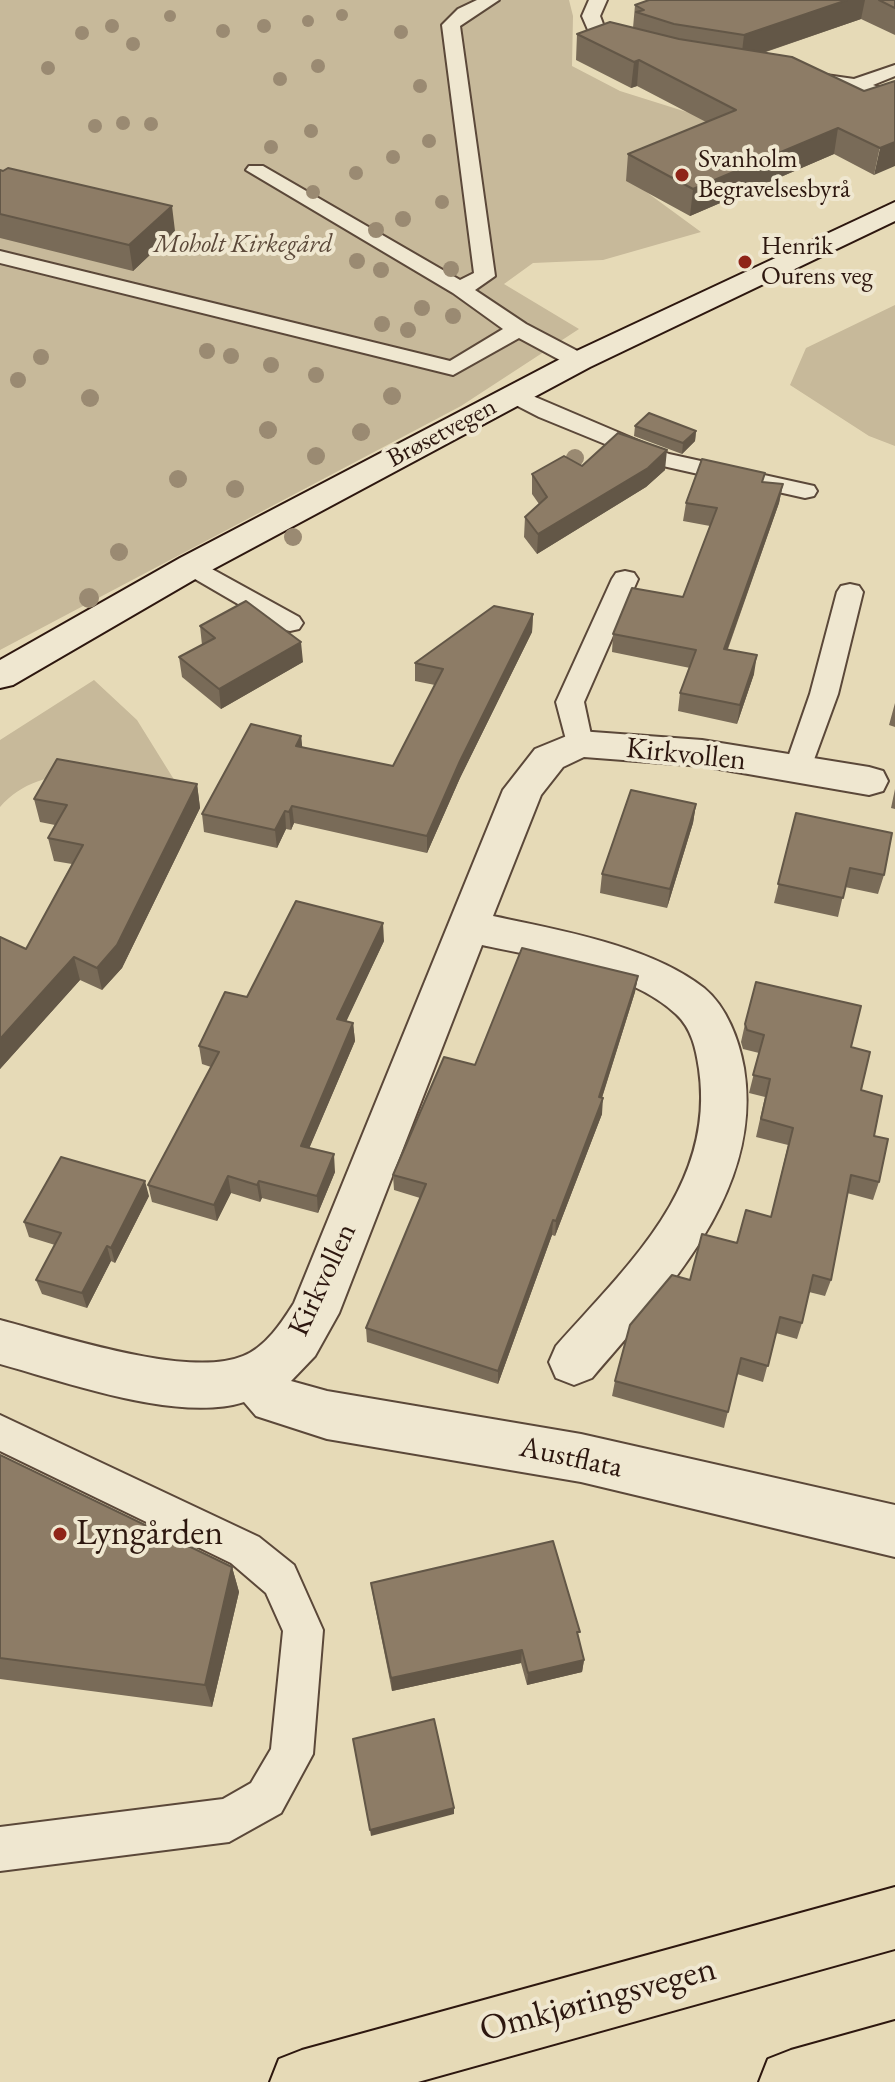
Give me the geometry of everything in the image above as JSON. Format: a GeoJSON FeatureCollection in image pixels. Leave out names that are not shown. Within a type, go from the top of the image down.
{"type":"FeatureCollection","features":[{"type":"Feature","properties":{"kind":"highway","name":"Omkjøringsvegen"},"geometry":{"type":"LineString","coordinates":[[302,2082],[895,1918]]}},
{"type":"Feature","properties":{"kind":"highway"},"geometry":{"type":"LineString","coordinates":[[791,2082],[895,2053]]}},
{"type":"Feature","properties":{"kind":"street","name":"Brøsetvegen"},"geometry":{"type":"LineString","coordinates":[[0,676],[192,566],[579,361],[895,210]]}},
{"type":"Feature","properties":{"kind":"street","name":"Kirkvollen"},"geometry":{"type":"LineString","coordinates":[[0,1342],[151,1379],[218,1385],[255,1377],[289,1350],[314,1313],[523,790],[549,758],[579,744],[702,753],[869,781]]}},
{"type":"Feature","properties":{"kind":"street"},"geometry":{"type":"LineString","coordinates":[[467,926],[548,943],[620,965],[687,999],[716,1036],[726,1100],[712,1176],[680,1237],[574,1362]]}},
{"type":"Feature","properties":{"kind":"street","name":"Austflata"},"geometry":{"type":"LineString","coordinates":[[255,1377],[274,1399],[327,1415],[581,1458],[895,1531]]}},
{"type":"Feature","properties":{"kind":"lane"},"geometry":{"type":"LineString","coordinates":[[460,289],[485,276],[451,25],[464,13],[490,0]]}},
{"type":"Feature","properties":{"kind":"lane"},"geometry":{"type":"LineString","coordinates":[[598,0],[591,16],[598,35],[635,51],[650,53]]}},
{"type":"Feature","properties":{"kind":"lane"},"geometry":{"type":"LineString","coordinates":[[856,85],[895,70]]}},
{"type":"Feature","properties":{"kind":"lane"},"geometry":{"type":"LineString","coordinates":[[784,74],[856,85],[895,99]]}},
{"type":"Feature","properties":{"kind":"lane"},"geometry":{"type":"LineString","coordinates":[[256,170],[460,289],[518,329],[579,361]]}},
{"type":"Feature","properties":{"kind":"lane"},"geometry":{"type":"LineString","coordinates":[[0,257],[453,368],[518,329]]}},
{"type":"Feature","properties":{"kind":"lane"},"geometry":{"type":"LineString","coordinates":[[514,395],[547,412],[662,459],[805,491]]}},
{"type":"Feature","properties":{"kind":"lane"},"geometry":{"type":"LineString","coordinates":[[192,566],[290,623]]}},
{"type":"Feature","properties":{"kind":"lane"},"geometry":{"type":"LineString","coordinates":[[579,744],[570,702],[625,579]]}},
{"type":"Feature","properties":{"kind":"lane"},"geometry":{"type":"LineString","coordinates":[[798,769],[824,694],[850,592]]}},
{"type":"Feature","properties":{"kind":"lane"},"geometry":{"type":"LineString","coordinates":[[0,1432],[245,1550],[280,1579],[303,1630],[292,1754],[266,1798],[229,1820],[0,1849]]}},
{"type":"Feature","properties":{"kind":"green space","name":"Moholt Kirkegård"},"geometry":{"type":"Polygon","coordinates":[[[0,0],[569,0],[573,16],[572,66],[620,91],[744,130],[630,180],[701,232],[603,260],[533,263],[504,284],[579,329],[461,406],[0,650],[0,0]]]}},
{"type":"Feature","properties":{"kind":"green space"},"geometry":{"type":"Polygon","coordinates":[[[895,305],[895,446],[869,436],[790,385],[806,348],[895,305]]]}},
{"type":"Feature","properties":{"kind":"green space"},"geometry":{"type":"Polygon","coordinates":[[[94,680],[137,720],[178,786],[108,776],[60,776],[38,781],[18,791],[0,807],[0,740],[94,680]]]}},
{"type":"Feature","properties":{"kind":"building"},"geometry":{"type":"Polygon","coordinates":[[[649,0],[847,0],[744,35],[674,24],[636,12],[644,10],[635,5],[649,0]]]}},
{"type":"Feature","properties":{"kind":"building"},"geometry":{"type":"Polygon","coordinates":[[[879,0],[895,0],[895,8],[879,0]]]}},
{"type":"Feature","properties":{"kind":"building"},"geometry":{"type":"Polygon","coordinates":[[[610,22],[679,39],[792,57],[864,91],[895,81],[895,142],[880,148],[838,128],[693,189],[628,154],[736,110],[639,60],[634,62],[577,34],[610,22]]]}},
{"type":"Feature","properties":{"kind":"building"},"geometry":{"type":"Polygon","coordinates":[[[8,168],[172,206],[129,245],[0,214],[0,170],[8,168]]]}},
{"type":"Feature","properties":{"kind":"building"},"geometry":{"type":"Polygon","coordinates":[[[649,413],[696,431],[683,443],[635,426],[649,413]]]}},
{"type":"Feature","properties":{"kind":"building"},"geometry":{"type":"Polygon","coordinates":[[[618,433],[667,450],[648,468],[538,534],[525,517],[547,497],[532,474],[564,456],[582,466],[618,433]]]}},
{"type":"Feature","properties":{"kind":"building"},"geometry":{"type":"Polygon","coordinates":[[[702,459],[765,473],[762,482],[783,484],[724,649],[757,655],[740,705],[680,693],[696,650],[613,634],[632,588],[683,597],[717,508],[686,503],[702,459]]]}},
{"type":"Feature","properties":{"kind":"building"},"geometry":{"type":"Polygon","coordinates":[[[246,601],[301,642],[219,689],[179,657],[215,638],[200,626],[246,601]]]}},
{"type":"Feature","properties":{"kind":"building"},"geometry":{"type":"Polygon","coordinates":[[[494,606],[533,614],[460,761],[427,836],[292,806],[289,812],[285,811],[275,830],[202,814],[251,724],[301,736],[296,746],[393,766],[443,669],[415,663],[494,606]]]}},
{"type":"Feature","properties":{"kind":"building"},"geometry":{"type":"Polygon","coordinates":[[[57,759],[197,784],[117,945],[97,968],[74,957],[0,1039],[0,937],[26,949],[83,845],[48,838],[67,805],[34,799],[57,759]]]}},
{"type":"Feature","properties":{"kind":"building"},"geometry":{"type":"Polygon","coordinates":[[[631,790],[696,804],[670,889],[602,874],[631,790]]]}},
{"type":"Feature","properties":{"kind":"building"},"geometry":{"type":"Polygon","coordinates":[[[796,813],[892,833],[884,875],[850,868],[843,898],[778,884],[796,813]]]}},
{"type":"Feature","properties":{"kind":"building"},"geometry":{"type":"Polygon","coordinates":[[[296,901],[383,923],[337,1019],[353,1023],[301,1146],[334,1154],[317,1196],[259,1181],[257,1185],[228,1176],[214,1205],[148,1185],[219,1052],[199,1046],[225,992],[247,997],[296,901]]]}},
{"type":"Feature","properties":{"kind":"building"},"geometry":{"type":"Polygon","coordinates":[[[522,948],[638,976],[599,1097],[603,1098],[556,1221],[553,1220],[498,1371],[366,1328],[426,1184],[393,1175],[444,1057],[475,1065],[522,948]]]}},
{"type":"Feature","properties":{"kind":"building"},"geometry":{"type":"Polygon","coordinates":[[[756,982],[861,1006],[851,1047],[870,1052],[861,1090],[882,1096],[874,1136],[888,1139],[879,1182],[851,1175],[831,1280],[813,1275],[802,1323],[780,1317],[768,1366],[741,1358],[728,1412],[615,1381],[630,1325],[672,1275],[690,1280],[702,1234],[737,1243],[746,1210],[771,1217],[793,1128],[761,1119],[770,1079],[753,1075],[764,1035],[747,1030],[745,1024],[756,982]]]}},
{"type":"Feature","properties":{"kind":"building"},"geometry":{"type":"Polygon","coordinates":[[[61,1157],[145,1181],[111,1248],[107,1246],[82,1293],[36,1280],[61,1233],[24,1222],[61,1157]]]}},
{"type":"Feature","properties":{"kind":"building","name":"Lyngården"},"geometry":{"type":"Polygon","coordinates":[[[0,1455],[232,1567],[205,1685],[0,1658],[0,1455]]]}},
{"type":"Feature","properties":{"kind":"building"},"geometry":{"type":"Polygon","coordinates":[[[553,1541],[580,1632],[577,1632],[584,1660],[528,1673],[522,1650],[391,1678],[371,1583],[553,1541]]]}},
{"type":"Feature","properties":{"kind":"building"},"geometry":{"type":"Polygon","coordinates":[[[434,1719],[454,1808],[370,1830],[353,1739],[434,1719]]]}},
{"type":"Feature","properties":{"kind":"place","name":"Svanholm Begravelsesbyrå"},"geometry":{"type":"Point","coordinates":[682,175]}},
{"type":"Feature","properties":{"kind":"place","name":"Henrik Ourens veg"},"geometry":{"type":"Point","coordinates":[745,262]}},
{"type":"Feature","properties":{"kind":"place","name":"Lyngården"},"geometry":{"type":"Point","coordinates":[60,1534]}}]}
